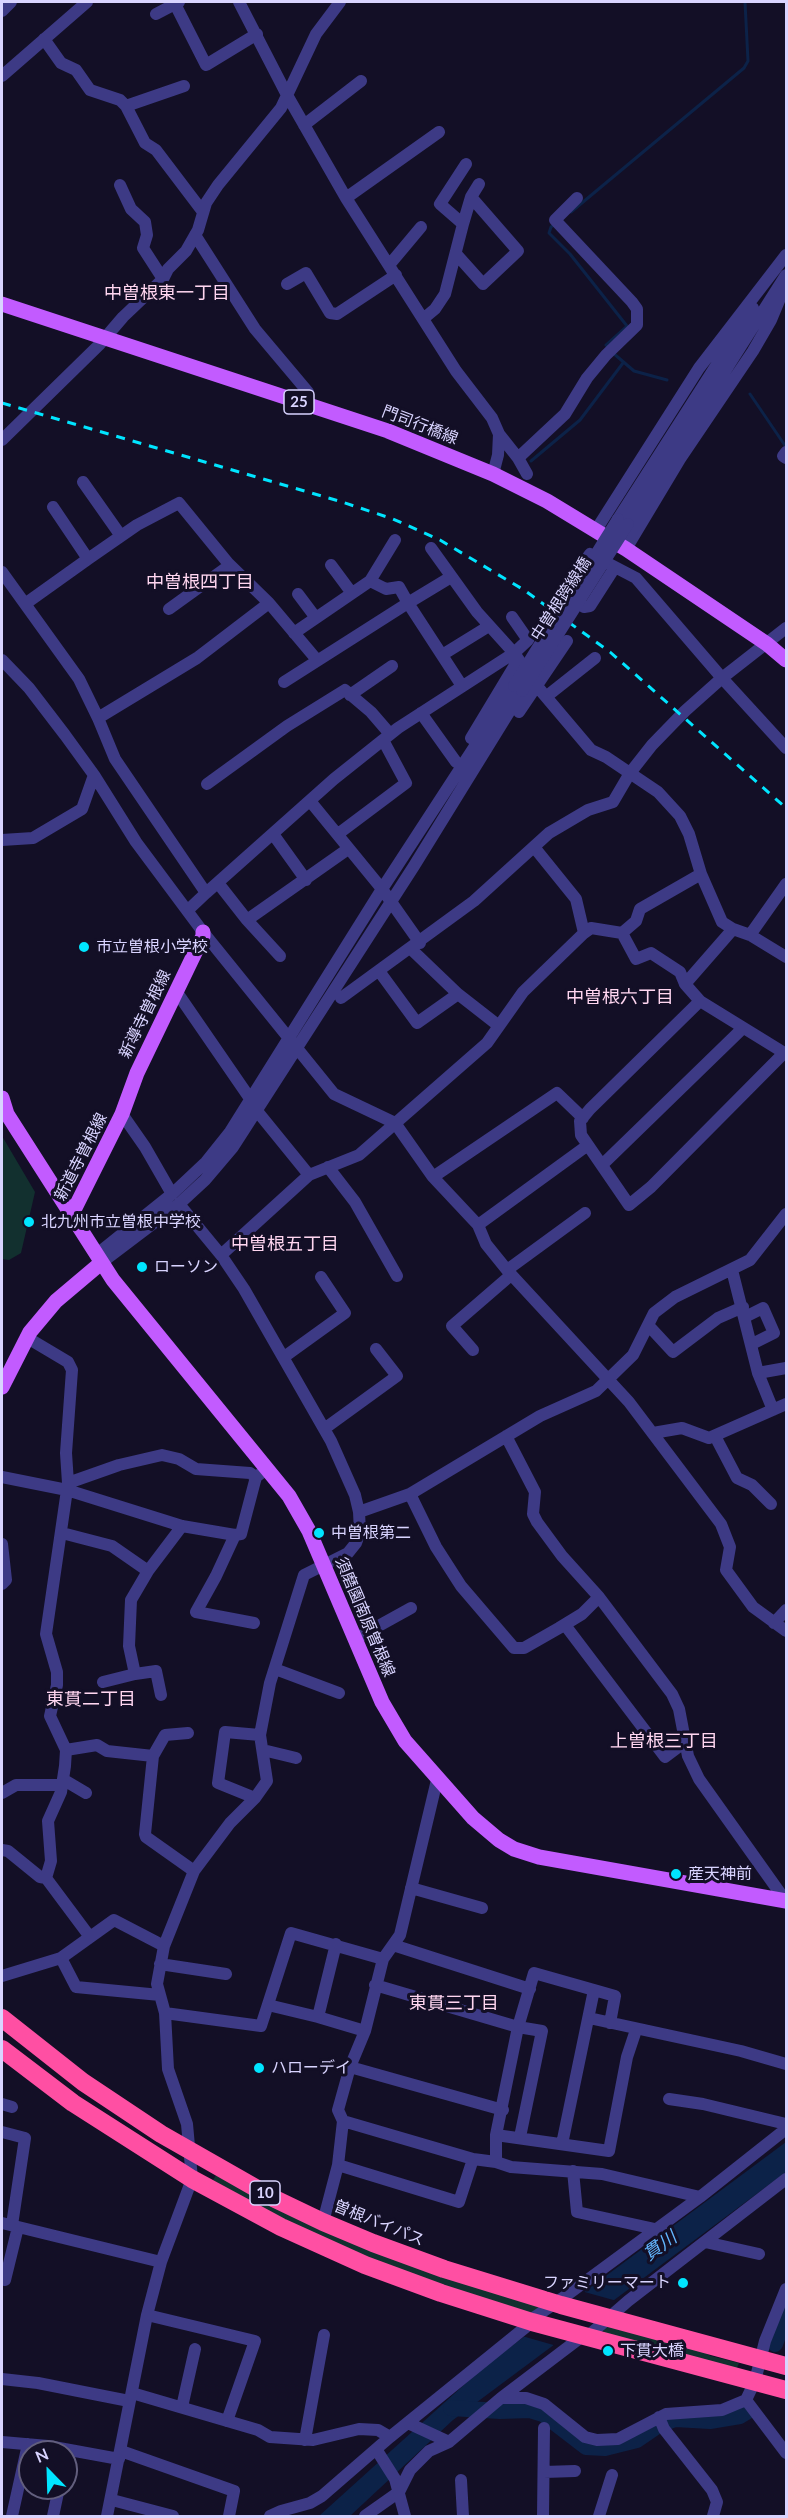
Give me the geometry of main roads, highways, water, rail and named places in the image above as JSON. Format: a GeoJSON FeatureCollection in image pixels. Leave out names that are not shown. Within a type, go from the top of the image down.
{"type":"FeatureCollection","features":[{"type":"Feature","properties":{"kind":"highway","name":"曽根バイパス"},"geometry":{"type":"LineString","coordinates":[[2,2018],[83,2082],[188,2151],[323,2222],[444,2269],[558,2304],[786,2366]]}},
{"type":"Feature","properties":{"kind":"highway","name":"10"},"geometry":{"type":"LineString","coordinates":[[2,2049],[73,2103],[192,2179],[281,2227],[365,2265],[441,2293],[533,2322],[786,2390]]}},
{"type":"Feature","properties":{"kind":"main road","name":"門司行橋線"},"geometry":{"type":"LineString","coordinates":[[2,304],[388,431],[493,474],[547,501],[626,549],[786,660]]}},
{"type":"Feature","properties":{"kind":"main road","name":"新導寺曽根線"},"geometry":{"type":"LineString","coordinates":[[122,1114],[136,1073],[204,936],[202,932]]}},
{"type":"Feature","properties":{"kind":"main road","name":"須磨園南原曽根線"},"geometry":{"type":"LineString","coordinates":[[2,1098],[7,1114],[98,1259],[261,1473],[289,1496],[304,1523],[381,1702],[405,1741],[437,1780],[473,1818],[499,1840],[514,1849],[539,1857],[786,1900]]}},
{"type":"Feature","properties":{"kind":"main road","name":"新道寺曽根線"},"geometry":{"type":"LineString","coordinates":[[71,1216],[122,1114]]}},
{"type":"Feature","properties":{"kind":"main road"},"geometry":{"type":"LineString","coordinates":[[2,1387],[26,1337],[56,1301],[98,1259]]}},
{"type":"Feature","properties":{"kind":"main road"},"geometry":{"type":"LineString","coordinates":[[2,1362],[19,1331],[49,1294],[98,1259]]}},
{"type":"Feature","properties":{"kind":"water"},"geometry":{"type":"Polygon","coordinates":[[[786,2142],[786,2172],[453,2420],[350,2516],[319,2516],[486,2365],[786,2142]]]}},
{"type":"Feature","properties":{"kind":"waterway"},"geometry":{"type":"LineString","coordinates":[[571,212],[744,68],[748,61],[745,2]]}},
{"type":"Feature","properties":{"kind":"waterway"},"geometry":{"type":"LineString","coordinates":[[554,225],[549,233],[570,254],[627,326],[606,345],[609,348]]}},
{"type":"Feature","properties":{"kind":"waterway"},"geometry":{"type":"LineString","coordinates":[[613,353],[634,371],[667,380]]}},
{"type":"Feature","properties":{"kind":"waterway"},"geometry":{"type":"LineString","coordinates":[[531,461],[580,420],[623,363]]}},
{"type":"Feature","properties":{"kind":"waterway"},"geometry":{"type":"LineString","coordinates":[[750,394],[786,447]]}},
{"type":"Feature","properties":{"kind":"waterway","name":"貫川"},"geometry":{"type":"LineString","coordinates":[[775,2344],[786,2314]]}},
{"type":"Feature","properties":{"kind":"waterway","name":"貫川"},"geometry":{"type":"LineString","coordinates":[[451,2408],[530,2410],[543,2414],[586,2447],[605,2448],[637,2440],[659,2425],[675,2419],[710,2421],[740,2416],[750,2410]]}},
{"type":"Feature","properties":{"kind":"railway"},"geometry":{"type":"LineString","coordinates":[[2,403],[339,501],[393,519],[440,540],[524,590],[610,652],[786,808]]}},
{"type":"Feature","properties":{"kind":"place","name":"市立曽根小学校"},"geometry":{"type":"Point","coordinates":[84,947]}},
{"type":"Feature","properties":{"kind":"place","name":"北九州市立曽根中学校"},"geometry":{"type":"Point","coordinates":[29,1222]}},
{"type":"Feature","properties":{"kind":"place","name":"ローソン"},"geometry":{"type":"Point","coordinates":[142,1267]}},
{"type":"Feature","properties":{"kind":"place","name":"中曽根第二"},"geometry":{"type":"Point","coordinates":[319,1533]}},
{"type":"Feature","properties":{"kind":"place","name":"産天神前"},"geometry":{"type":"Point","coordinates":[676,1874]}},
{"type":"Feature","properties":{"kind":"place","name":"ハローデイ"},"geometry":{"type":"Point","coordinates":[259,2068]}},
{"type":"Feature","properties":{"kind":"place","name":"ファミリーマート"},"geometry":{"type":"Point","coordinates":[683,2283]}},
{"type":"Feature","properties":{"kind":"place","name":"下貫大橋"},"geometry":{"type":"Point","coordinates":[608,2351]}},
{"type":"Feature","properties":{"kind":"district","name":"中曽根東一丁目"},"geometry":{"type":"Point","coordinates":[167,293]}},
{"type":"Feature","properties":{"kind":"district","name":"中曽根四丁目"},"geometry":{"type":"Point","coordinates":[200,582]}},
{"type":"Feature","properties":{"kind":"district","name":"中曽根六丁目"},"geometry":{"type":"Point","coordinates":[620,997]}},
{"type":"Feature","properties":{"kind":"district","name":"中曽根五丁目"},"geometry":{"type":"Point","coordinates":[285,1244]}},
{"type":"Feature","properties":{"kind":"district","name":"東貫二丁目"},"geometry":{"type":"Point","coordinates":[91,1699]}},
{"type":"Feature","properties":{"kind":"district","name":"上曽根三丁目"},"geometry":{"type":"Point","coordinates":[664,1741]}},
{"type":"Feature","properties":{"kind":"district","name":"東貫三丁目"},"geometry":{"type":"Point","coordinates":[454,2003]}}]}
